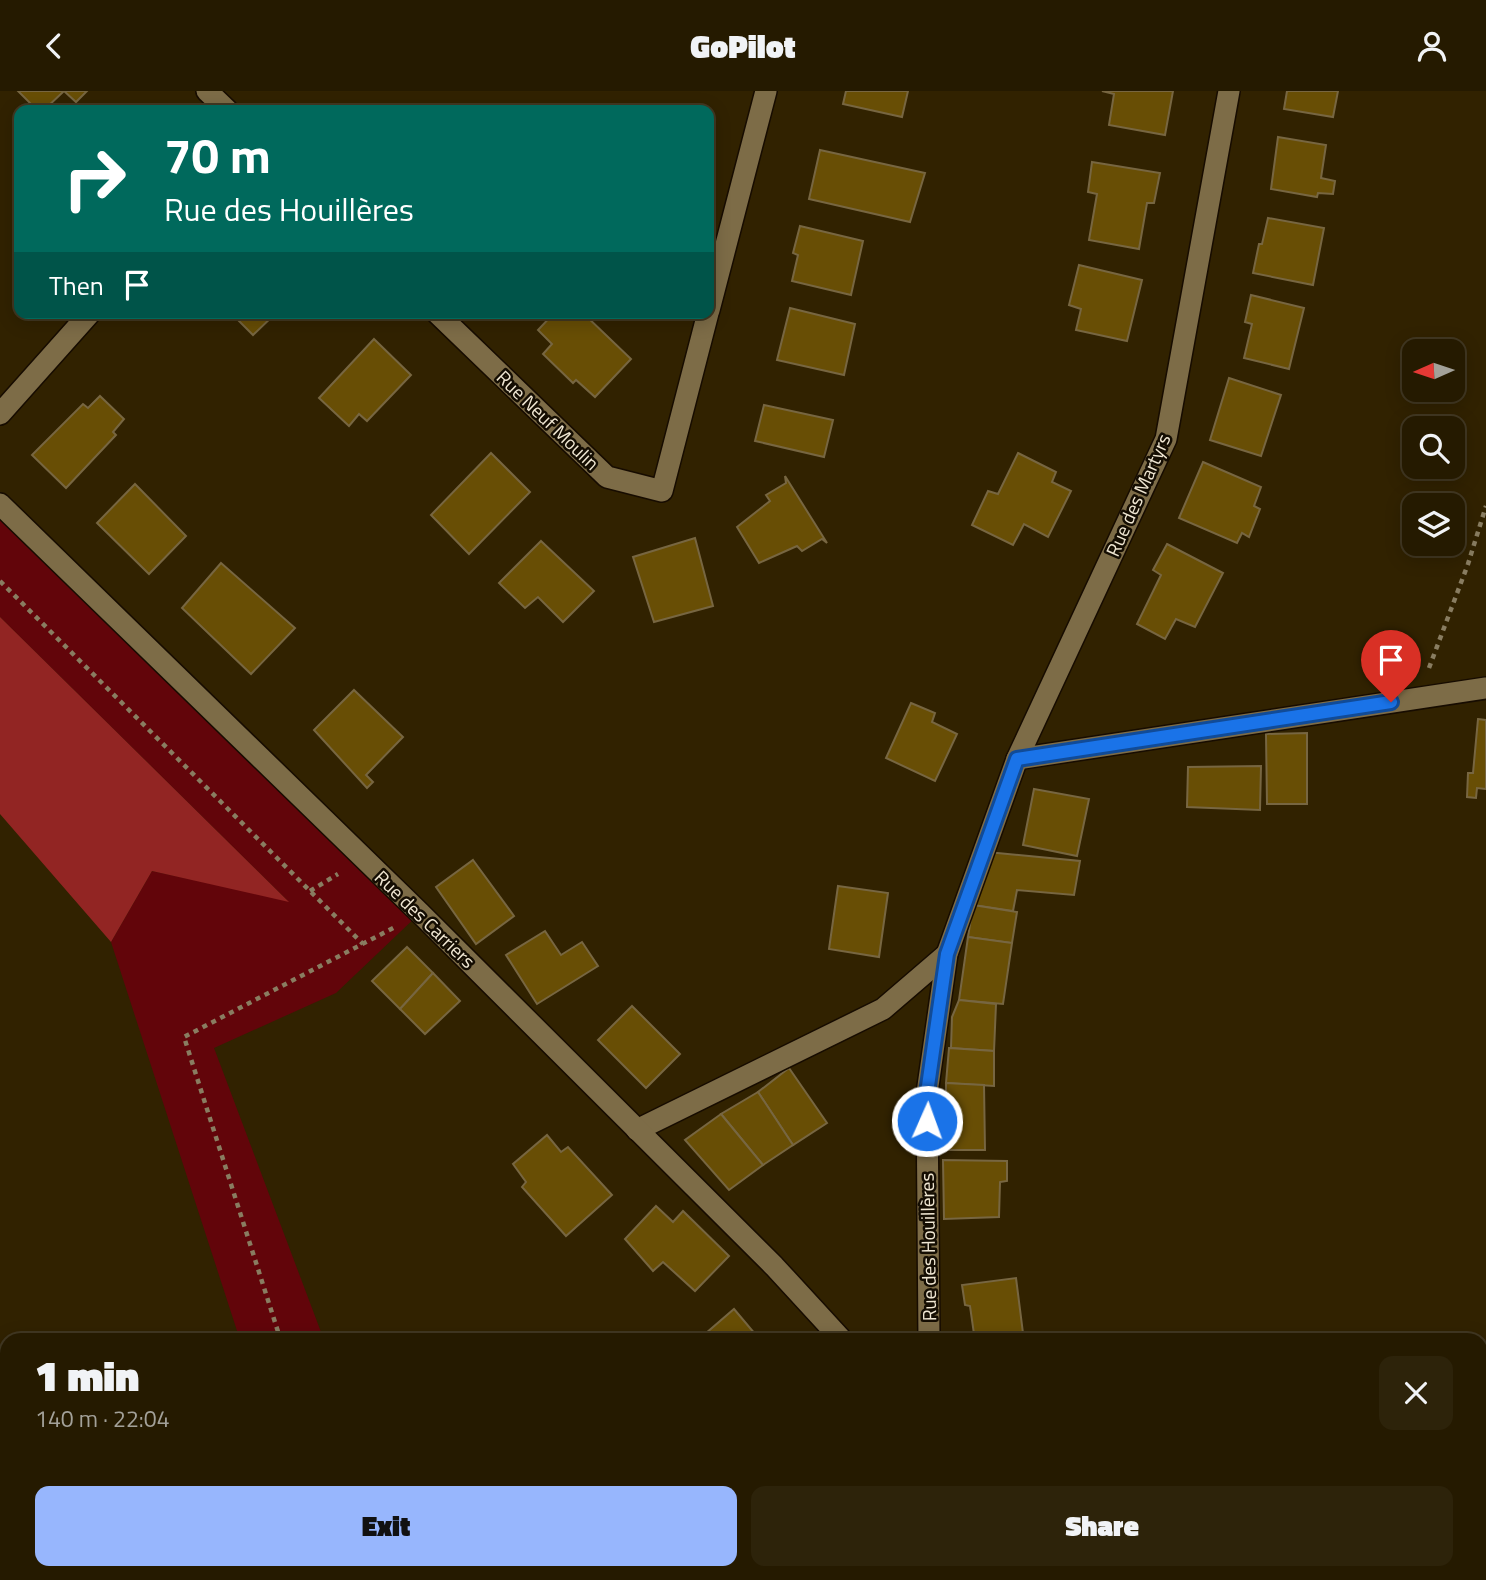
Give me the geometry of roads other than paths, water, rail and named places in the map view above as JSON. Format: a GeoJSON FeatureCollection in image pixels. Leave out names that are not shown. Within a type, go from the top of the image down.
{"type":"FeatureCollection","features":[{"type":"Feature","properties":{"kind":"street"},"geometry":{"type":"LineString","coordinates":[[207,91],[221,105]]}},
{"type":"Feature","properties":{"kind":"street","name":"Rue Neuf Moulin"},"geometry":{"type":"LineString","coordinates":[[714,289],[766,91]]}},
{"type":"Feature","properties":{"kind":"street","name":"Rue des Martyrs"},"geometry":{"type":"LineString","coordinates":[[1017,759],[1166,439],[1229,91]]}},
{"type":"Feature","properties":{"kind":"street"},"geometry":{"type":"LineString","coordinates":[[0,414],[85,319]]}},
{"type":"Feature","properties":{"kind":"street","name":"Rue Neuf Moulin"},"geometry":{"type":"LineString","coordinates":[[443,319],[607,477],[662,491],[706,319]]}},
{"type":"Feature","properties":{"kind":"street","name":"Rue des Carriers"},"geometry":{"type":"LineString","coordinates":[[0,503],[430,923],[774,1266],[836,1333]]}},
{"type":"Feature","properties":{"kind":"street"},"geometry":{"type":"LineString","coordinates":[[1017,759],[1486,688]]}},
{"type":"Feature","properties":{"kind":"street","name":"Rue des Houillères"},"geometry":{"type":"LineString","coordinates":[[929,1333],[927,1093],[947,954],[1017,759]]}},
{"type":"Feature","properties":{"kind":"street"},"geometry":{"type":"LineString","coordinates":[[637,1130],[883,1009],[947,954]]}}]}
